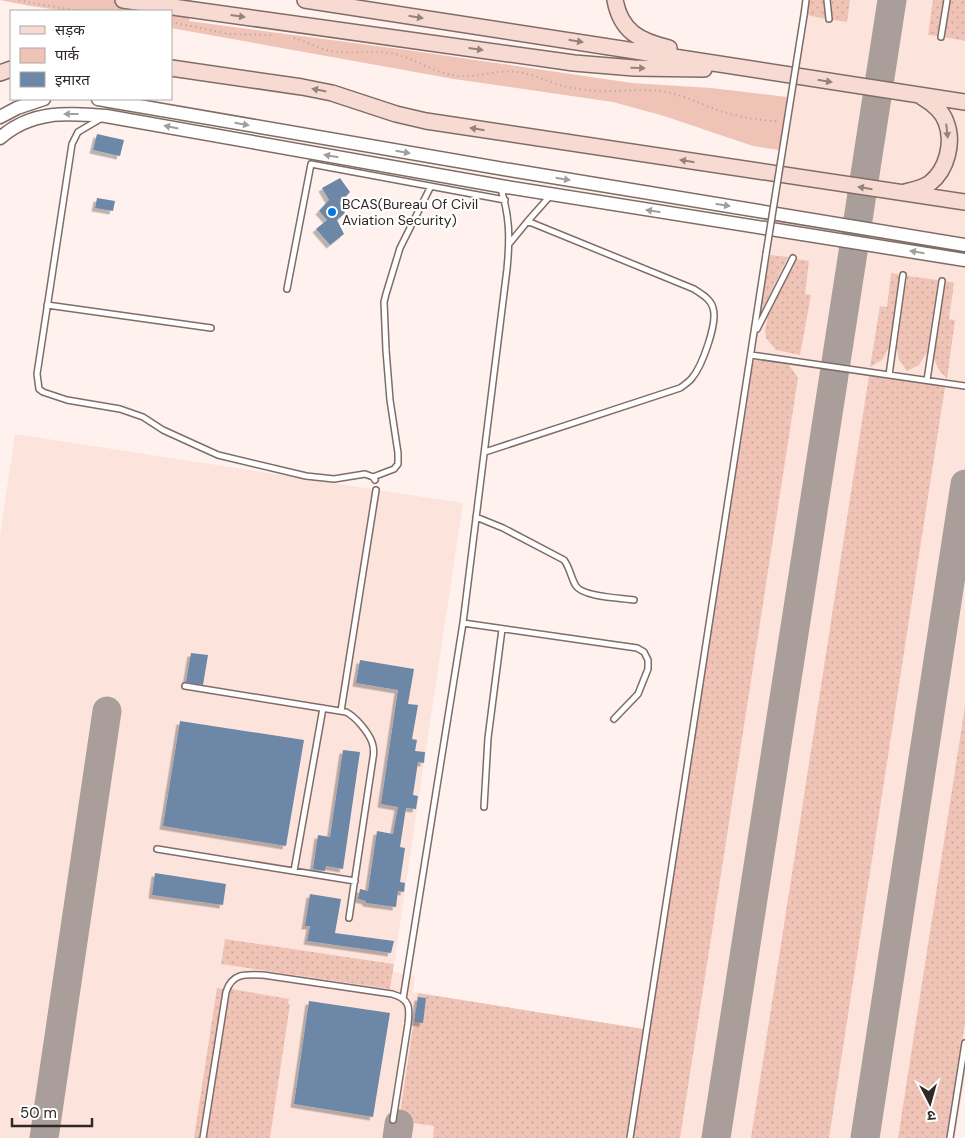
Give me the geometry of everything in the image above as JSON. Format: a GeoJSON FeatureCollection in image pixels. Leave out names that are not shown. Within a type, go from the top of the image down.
{"type":"FeatureCollection","features":[{"type":"Feature","properties":{"kind":"main road"},"geometry":{"type":"LineString","coordinates":[[123,0],[599,66],[683,69],[742,68]]}},
{"type":"Feature","properties":{"kind":"main road"},"geometry":{"type":"LineString","coordinates":[[305,0],[368,5],[742,68],[965,102]]}},
{"type":"Feature","properties":{"kind":"main road"},"geometry":{"type":"LineString","coordinates":[[615,0],[617,12],[622,22],[628,30],[641,39],[659,46],[742,68]]}},
{"type":"Feature","properties":{"kind":"main road"},"geometry":{"type":"LineString","coordinates":[[172,68],[302,86],[332,92],[396,114],[426,121],[965,202]]}},
{"type":"Feature","properties":{"kind":"main road"},"geometry":{"type":"LineString","coordinates":[[899,193],[915,190],[929,184],[943,168],[947,155],[948,132],[946,122],[932,103],[918,95]]}},
{"type":"Feature","properties":{"kind":"street"},"geometry":{"type":"LineString","coordinates":[[0,117],[17,108],[41,100]]}},
{"type":"Feature","properties":{"kind":"street"},"geometry":{"type":"LineString","coordinates":[[104,100],[492,167],[965,245]]}},
{"type":"Feature","properties":{"kind":"street"},"geometry":{"type":"LineString","coordinates":[[0,138],[22,123],[46,115],[82,114],[106,116],[500,186],[965,260]]}},
{"type":"Feature","properties":{"kind":"lane"},"geometry":{"type":"LineString","coordinates":[[630,1138],[806,0]]}},
{"type":"Feature","properties":{"kind":"lane"},"geometry":{"type":"LineString","coordinates":[[828,0],[829,19]]}},
{"type":"Feature","properties":{"kind":"lane"},"geometry":{"type":"LineString","coordinates":[[941,37],[947,0]]}},
{"type":"Feature","properties":{"kind":"lane"},"geometry":{"type":"LineString","coordinates":[[106,116],[78,132],[72,144],[36,374],[39,389],[67,400],[120,409],[142,417],[163,430],[218,455],[271,469],[334,479],[365,474],[374,478],[394,469],[398,464],[390,400],[384,302],[400,248],[430,188]]}},
{"type":"Feature","properties":{"kind":"lane"},"geometry":{"type":"LineString","coordinates":[[287,289],[311,164],[430,188],[504,200]]}},
{"type":"Feature","properties":{"kind":"lane"},"geometry":{"type":"LineString","coordinates":[[403,999],[463,623],[510,244],[509,219],[500,186]]}},
{"type":"Feature","properties":{"kind":"lane"},"geometry":{"type":"LineString","coordinates":[[510,244],[526,222],[552,194]]}},
{"type":"Feature","properties":{"kind":"lane"},"geometry":{"type":"LineString","coordinates":[[484,452],[680,388],[691,380],[699,369],[713,328],[713,306],[694,288],[526,222]]}},
{"type":"Feature","properties":{"kind":"lane"},"geometry":{"type":"LineString","coordinates":[[754,335],[792,258]]}},
{"type":"Feature","properties":{"kind":"lane"},"geometry":{"type":"LineString","coordinates":[[888,375],[903,275]]}},
{"type":"Feature","properties":{"kind":"lane"},"geometry":{"type":"LineString","coordinates":[[926,380],[942,281]]}},
{"type":"Feature","properties":{"kind":"lane"},"geometry":{"type":"LineString","coordinates":[[47,305],[211,328]]}},
{"type":"Feature","properties":{"kind":"lane"},"geometry":{"type":"LineString","coordinates":[[751,355],[965,386]]}},
{"type":"Feature","properties":{"kind":"lane"},"geometry":{"type":"LineString","coordinates":[[341,711],[376,490]]}},
{"type":"Feature","properties":{"kind":"lane"},"geometry":{"type":"LineString","coordinates":[[476,517],[503,528],[564,560],[569,567],[574,584],[579,590],[587,593],[634,600]]}},
{"type":"Feature","properties":{"kind":"lane"},"geometry":{"type":"LineString","coordinates":[[463,623],[636,648],[644,652],[648,660],[648,669],[638,694],[614,719]]}},
{"type":"Feature","properties":{"kind":"lane"},"geometry":{"type":"LineString","coordinates":[[484,807],[488,738],[502,628]]}},
{"type":"Feature","properties":{"kind":"lane"},"geometry":{"type":"LineString","coordinates":[[185,686],[341,711],[351,714],[370,738],[374,750],[349,918]]}},
{"type":"Feature","properties":{"kind":"lane"},"geometry":{"type":"LineString","coordinates":[[294,871],[323,708]]}},
{"type":"Feature","properties":{"kind":"lane"},"geometry":{"type":"LineString","coordinates":[[157,849],[355,881]]}},
{"type":"Feature","properties":{"kind":"lane"},"geometry":{"type":"LineString","coordinates":[[203,1138],[226,992],[231,981],[236,977],[244,975],[263,975],[392,994],[403,999],[409,1009],[408,1024],[393,1120]]}},
{"type":"Feature","properties":{"kind":"lane"},"geometry":{"type":"LineString","coordinates":[[950,1138],[965,1042]]}},
{"type":"Feature","properties":{"kind":"path"},"geometry":{"type":"LineString","coordinates":[[19,0],[31,4],[74,10]]}},
{"type":"Feature","properties":{"kind":"path"},"geometry":{"type":"LineString","coordinates":[[172,22],[230,34],[273,35]]}},
{"type":"Feature","properties":{"kind":"path"},"geometry":{"type":"LineString","coordinates":[[292,37],[334,52],[371,51],[396,54],[449,75],[466,77],[511,71],[535,76],[562,86],[586,90],[606,92],[656,90],[686,97],[731,114],[762,120],[783,120]]}},
{"type":"Feature","properties":{"kind":"shaded area"},"geometry":{"type":"Polygon","coordinates":[[[802,0],[965,0],[965,1076],[955,1138],[0,1138],[0,535],[15,434],[463,503],[394,964],[225,939],[221,963],[390,989],[393,972],[415,976],[413,992],[643,1029],[802,0]]]}},
{"type":"Feature","properties":{"kind":"green space"},"geometry":{"type":"Polygon","coordinates":[[[0,0],[192,0],[189,21],[400,49],[632,83],[711,88],[787,97],[779,150],[753,146],[664,116],[613,102],[454,79],[172,28],[172,10],[59,10],[0,0]]]}},
{"type":"Feature","properties":{"kind":"green space"},"geometry":{"type":"Polygon","coordinates":[[[809,0],[823,0],[826,19],[807,15],[809,0]]]}},
{"type":"Feature","properties":{"kind":"green space"},"geometry":{"type":"Polygon","coordinates":[[[831,0],[850,0],[847,22],[833,20],[831,0]]]}},
{"type":"Feature","properties":{"kind":"green space"},"geometry":{"type":"Polygon","coordinates":[[[933,0],[943,0],[937,36],[928,35],[933,0]]]}},
{"type":"Feature","properties":{"kind":"green space"},"geometry":{"type":"Polygon","coordinates":[[[950,0],[965,0],[965,41],[945,37],[950,0]]]}},
{"type":"Feature","properties":{"kind":"green space"},"geometry":{"type":"Polygon","coordinates":[[[770,255],[788,257],[759,316],[770,255]]]}},
{"type":"Feature","properties":{"kind":"green space"},"geometry":{"type":"Polygon","coordinates":[[[796,259],[809,261],[805,294],[811,295],[800,355],[776,350],[766,338],[765,331],[768,316],[796,259]]]}},
{"type":"Feature","properties":{"kind":"green space"},"geometry":{"type":"Polygon","coordinates":[[[891,273],[900,275],[889,347],[882,360],[870,367],[880,306],[887,307],[891,273]]]}},
{"type":"Feature","properties":{"kind":"green space"},"geometry":{"type":"Polygon","coordinates":[[[907,276],[938,280],[927,352],[919,365],[907,371],[899,360],[897,348],[907,276]]]}},
{"type":"Feature","properties":{"kind":"green space"},"geometry":{"type":"Polygon","coordinates":[[[946,281],[954,283],[949,319],[955,320],[947,379],[939,370],[934,359],[946,281]]]}},
{"type":"Feature","properties":{"kind":"green space"},"geometry":{"type":"Polygon","coordinates":[[[758,359],[789,365],[798,378],[680,1138],[633,1138],[753,364],[758,359]]]}},
{"type":"Feature","properties":{"kind":"green space"},"geometry":{"type":"Polygon","coordinates":[[[869,376],[945,387],[829,1138],[751,1138],[869,376]]]}},
{"type":"Feature","properties":{"kind":"green space"},"geometry":{"type":"Polygon","coordinates":[[[965,706],[965,1023],[947,1138],[898,1138],[965,706]]]}},
{"type":"Feature","properties":{"kind":"green space"},"geometry":{"type":"Polygon","coordinates":[[[225,939],[394,964],[390,989],[221,964],[225,939]]]}},
{"type":"Feature","properties":{"kind":"green space"},"geometry":{"type":"Polygon","coordinates":[[[217,988],[224,989],[200,1138],[194,1138],[217,988]]]}},
{"type":"Feature","properties":{"kind":"green space"},"geometry":{"type":"Polygon","coordinates":[[[231,989],[289,999],[288,1004],[290,1004],[270,1138],[207,1138],[231,989]]]}},
{"type":"Feature","properties":{"kind":"green space"},"geometry":{"type":"Polygon","coordinates":[[[418,993],[643,1029],[626,1138],[433,1138],[434,1126],[399,1121],[418,993]]]}},
{"type":"Feature","properties":{"kind":"building"},"geometry":{"type":"Polygon","coordinates":[[[97,134],[124,140],[120,156],[93,150],[97,134]]]}},
{"type":"Feature","properties":{"kind":"building","name":"BCAS(Bureau Of Civil Aviation Security)"},"geometry":{"type":"Polygon","coordinates":[[[340,178],[350,192],[340,203],[345,213],[337,220],[344,234],[330,245],[316,229],[327,220],[319,211],[329,200],[322,188],[340,178]]]}},
{"type":"Feature","properties":{"kind":"building"},"geometry":{"type":"Polygon","coordinates":[[[97,198],[115,201],[113,211],[95,208],[97,198]]]}},
{"type":"Feature","properties":{"kind":"building"},"geometry":{"type":"Polygon","coordinates":[[[191,653],[208,655],[203,685],[186,682],[191,653]]]}},
{"type":"Feature","properties":{"kind":"building"},"geometry":{"type":"Polygon","coordinates":[[[360,660],[414,669],[408,704],[418,705],[412,739],[417,740],[415,751],[425,752],[424,763],[418,762],[413,795],[418,796],[416,809],[406,808],[400,847],[405,848],[400,882],[405,883],[404,892],[398,891],[396,907],[366,903],[366,901],[358,899],[360,889],[368,891],[377,831],[393,834],[398,807],[381,804],[398,690],[356,683],[360,660]]]}},
{"type":"Feature","properties":{"kind":"building"},"geometry":{"type":"Polygon","coordinates":[[[180,721],[304,740],[286,846],[163,826],[180,721]]]}},
{"type":"Feature","properties":{"kind":"building"},"geometry":{"type":"Polygon","coordinates":[[[343,750],[360,752],[343,869],[326,866],[325,871],[313,869],[318,835],[330,837],[343,750]]]}},
{"type":"Feature","properties":{"kind":"building"},"geometry":{"type":"Polygon","coordinates":[[[155,873],[226,884],[223,905],[152,895],[155,873]]]}},
{"type":"Feature","properties":{"kind":"building"},"geometry":{"type":"Polygon","coordinates":[[[310,894],[341,899],[335,933],[394,941],[391,953],[307,941],[310,926],[305,926],[310,894]]]}},
{"type":"Feature","properties":{"kind":"building"},"geometry":{"type":"Polygon","coordinates":[[[418,997],[426,998],[423,1023],[414,1022],[418,997]]]}},
{"type":"Feature","properties":{"kind":"building"},"geometry":{"type":"Polygon","coordinates":[[[309,1001],[390,1013],[373,1117],[294,1104],[309,1001]]]}},
{"type":"Feature","properties":{"kind":"taxiway"},"geometry":{"type":"LineString","coordinates":[[716,1138],[892,0]]}},
{"type":"Feature","properties":{"kind":"taxiway"},"geometry":{"type":"LineString","coordinates":[[865,1138],[965,484]]}},
{"type":"Feature","properties":{"kind":"taxiway"},"geometry":{"type":"LineString","coordinates":[[44,1138],[107,711]]}},
{"type":"Feature","properties":{"kind":"taxiway"},"geometry":{"type":"LineString","coordinates":[[397,1138],[399,1124]]}},
{"type":"Feature","properties":{"kind":"place","name":"BCAS(Bureau Of Civil Aviation Security)"},"geometry":{"type":"Point","coordinates":[332,212]}}]}
